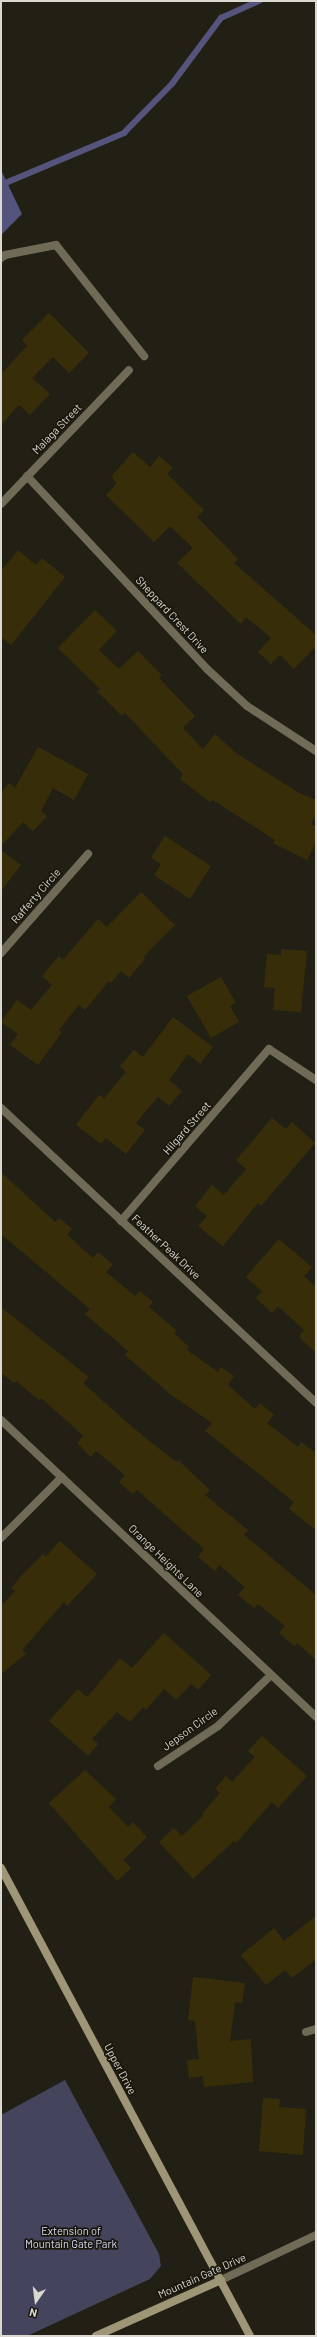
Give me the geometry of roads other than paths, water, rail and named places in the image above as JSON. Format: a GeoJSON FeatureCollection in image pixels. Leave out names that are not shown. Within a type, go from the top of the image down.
{"type":"FeatureCollection","features":[{"type":"Feature","properties":{"kind":"main road","name":"Upper Drive"},"geometry":{"type":"LineString","coordinates":[[1,1868],[250,2336]]}},
{"type":"Feature","properties":{"kind":"main road","name":"Mountain Gate Drive"},"geometry":{"type":"LineString","coordinates":[[96,2336],[221,2280]]}},
{"type":"Feature","properties":{"kind":"street"},"geometry":{"type":"LineString","coordinates":[[1,258],[5,254],[56,245],[144,356]]}},
{"type":"Feature","properties":{"kind":"street","name":"Malaga Street"},"geometry":{"type":"LineString","coordinates":[[1,504],[129,370]]}},
{"type":"Feature","properties":{"kind":"street","name":"Sheppard Crest Drive"},"geometry":{"type":"LineString","coordinates":[[27,476],[207,669],[247,706],[316,751]]}},
{"type":"Feature","properties":{"kind":"street","name":"Rafferty Circle"},"geometry":{"type":"LineString","coordinates":[[1,953],[88,854]]}},
{"type":"Feature","properties":{"kind":"street","name":"Hilgard Street"},"geometry":{"type":"LineString","coordinates":[[122,1221],[269,1049],[316,1080]]}},
{"type":"Feature","properties":{"kind":"street","name":"Feather Peak Drive"},"geometry":{"type":"LineString","coordinates":[[1,1108],[316,1403]]}},
{"type":"Feature","properties":{"kind":"street","name":"Orange Heights Lane"},"geometry":{"type":"LineString","coordinates":[[1,1420],[270,1676],[316,1717]]}},
{"type":"Feature","properties":{"kind":"street"},"geometry":{"type":"LineString","coordinates":[[1,1538],[62,1477]]}},
{"type":"Feature","properties":{"kind":"street","name":"Jepson Circle"},"geometry":{"type":"LineString","coordinates":[[158,1766],[218,1726],[270,1676]]}},
{"type":"Feature","properties":{"kind":"street"},"geometry":{"type":"LineString","coordinates":[[306,2032],[316,2029]]}},
{"type":"Feature","properties":{"kind":"street","name":"Mountain Gate Drive"},"geometry":{"type":"LineString","coordinates":[[221,2280],[316,2234]]}},
{"type":"Feature","properties":{"kind":"waterway"},"geometry":{"type":"LineString","coordinates":[[1,185],[124,133],[172,84],[221,18],[259,1]]}},
{"type":"Feature","properties":{"kind":"park label","name":"Extension of Mountain Gate Park"},"geometry":{"type":"Point","coordinates":[71,2238]}}]}
